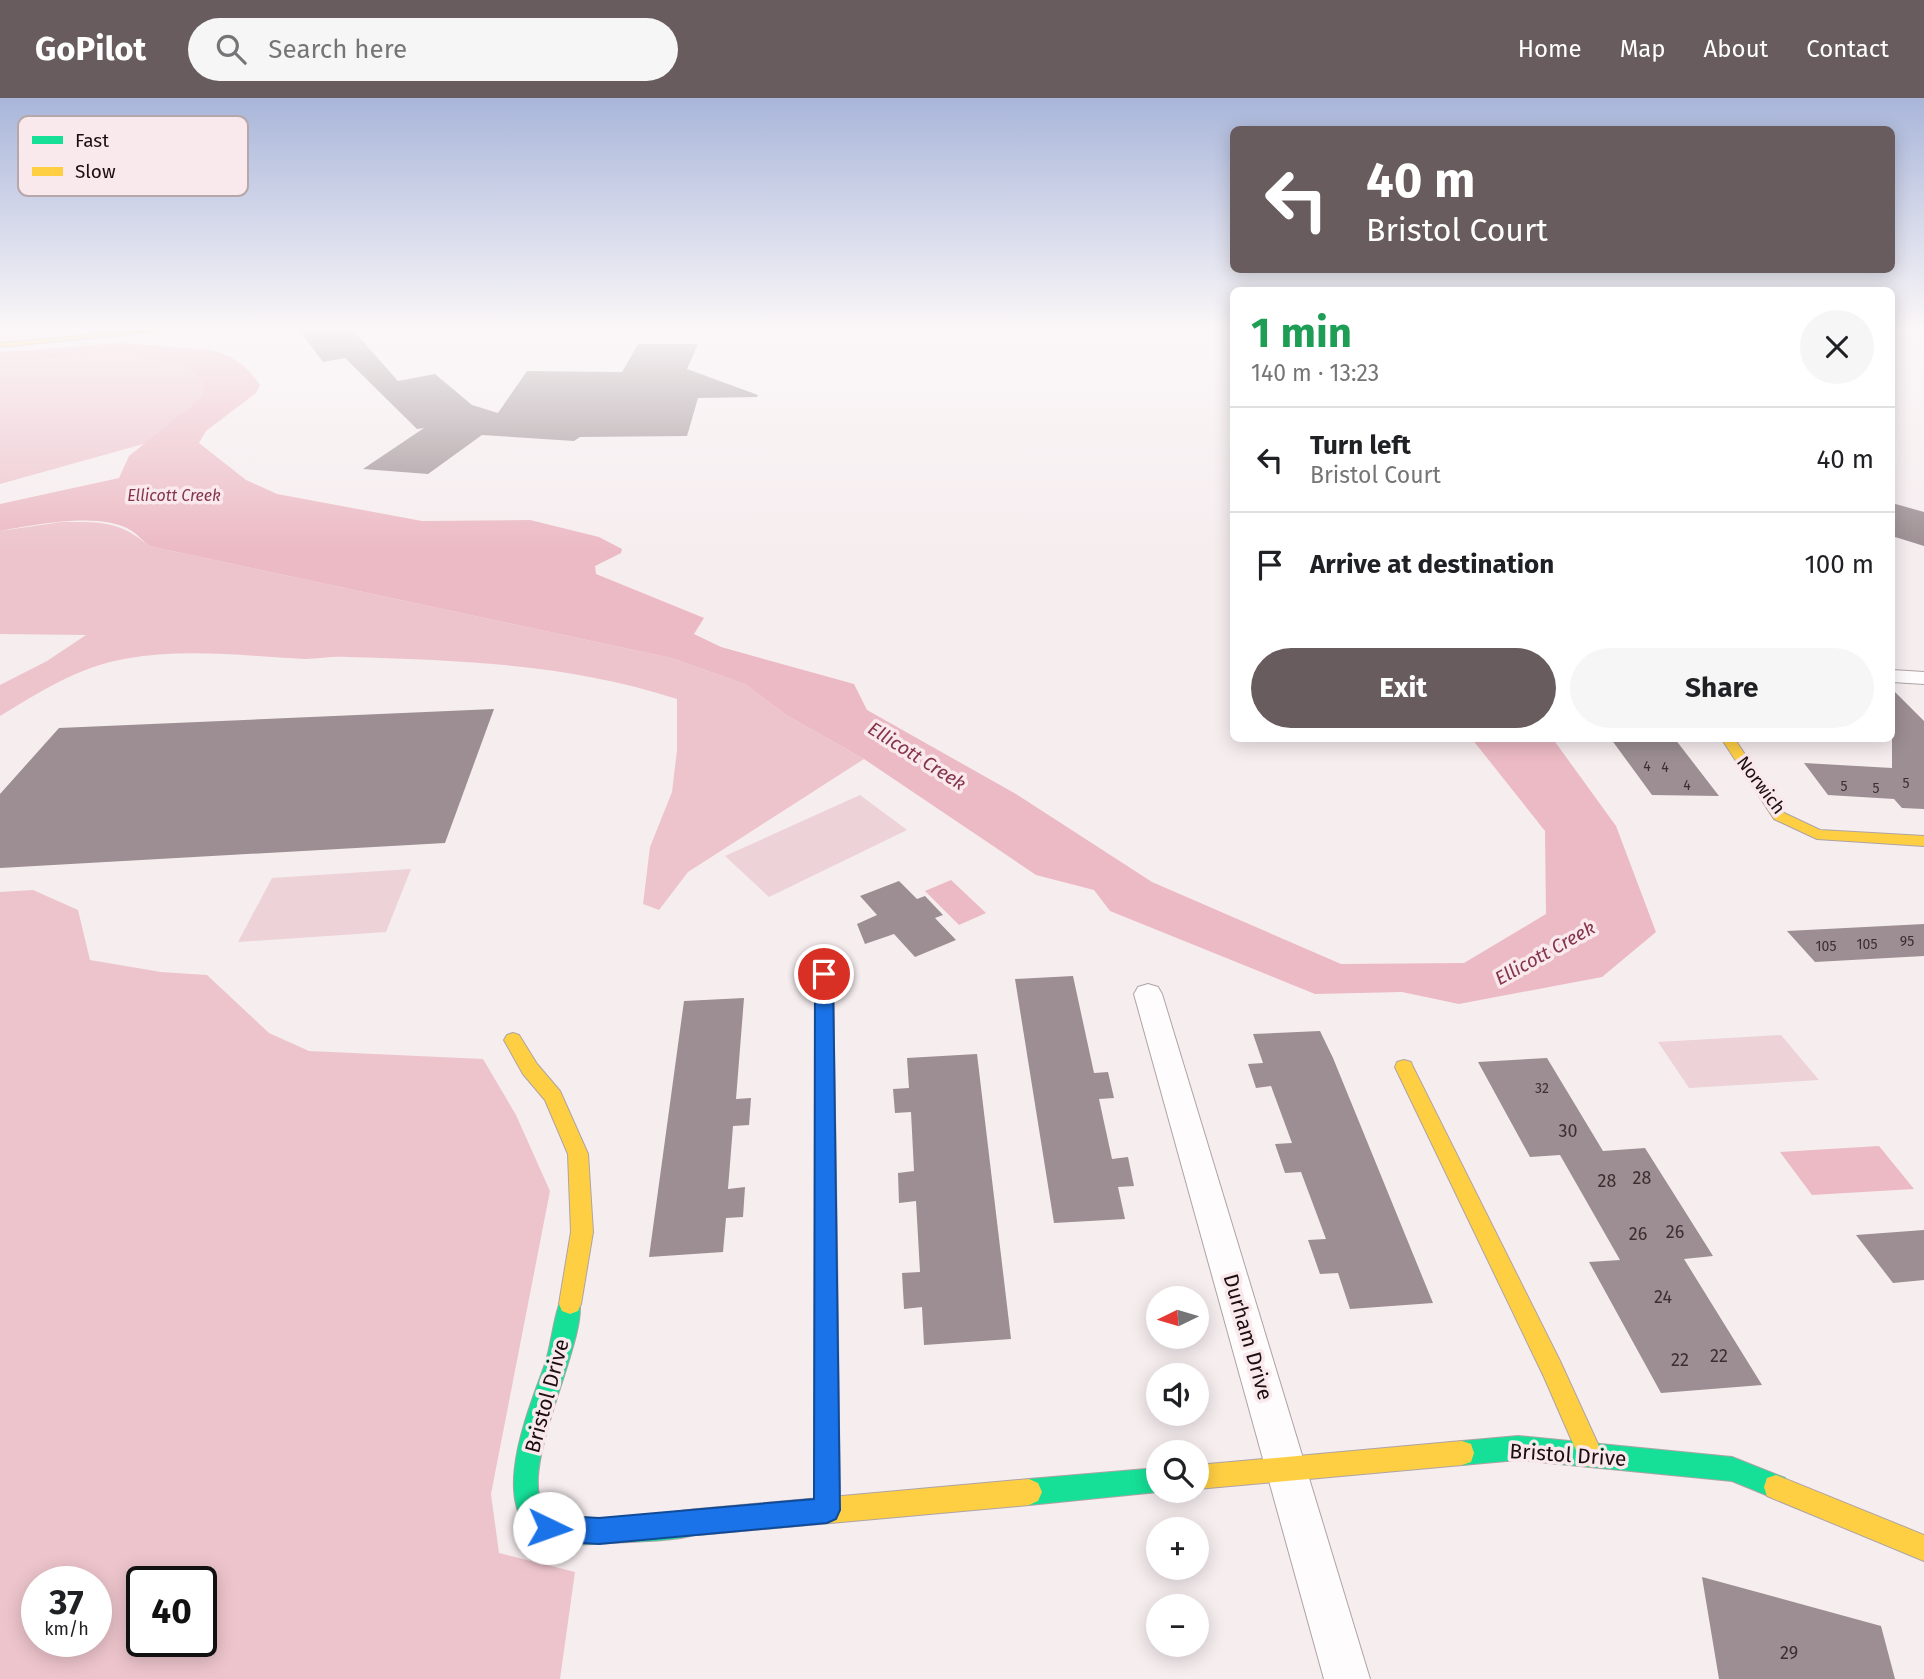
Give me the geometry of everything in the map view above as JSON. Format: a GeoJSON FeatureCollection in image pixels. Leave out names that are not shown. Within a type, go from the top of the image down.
{"type":"FeatureCollection","features":[{"type":"Feature","properties":{"kind":"street"},"geometry":{"type":"LineString","coordinates":[[1895,676],[1924,678]]}},
{"type":"Feature","properties":{"kind":"street","name":"Norwich"},"geometry":{"type":"LineString","coordinates":[[1730,742],[1779,816],[1817,834],[1924,841]]}},
{"type":"Feature","properties":{"kind":"street"},"geometry":{"type":"LineString","coordinates":[[824,974],[827,1510]]}},
{"type":"Feature","properties":{"kind":"street","name":"Durham Drive"},"geometry":{"type":"LineString","coordinates":[[1148,994],[1348,1679]]}},
{"type":"Feature","properties":{"kind":"street","name":"Bristol Drive"},"geometry":{"type":"LineString","coordinates":[[513,1040],[530,1069],[552,1096],[578,1154],[582,1232],[562,1347],[533,1431],[525,1483],[532,1514],[549,1528],[599,1531],[1146,1481]]}},
{"type":"Feature","properties":{"kind":"street"},"geometry":{"type":"LineString","coordinates":[[1404,1067],[1552,1369],[1591,1455]]}},
{"type":"Feature","properties":{"kind":"street","name":"Bristol Drive"},"geometry":{"type":"LineString","coordinates":[[1209,1476],[1518,1448],[1732,1469],[1924,1548]]}},
{"type":"Feature","properties":{"kind":"shaded area"},"geometry":{"type":"Polygon","coordinates":[[[0,403],[195,403],[147,443],[0,484],[0,403]]]}},
{"type":"Feature","properties":{"kind":"shaded area"},"geometry":{"type":"Polygon","coordinates":[[[61,522],[108,524],[128,531],[149,546],[671,658],[745,684],[786,715],[864,759],[688,872],[659,910],[643,904],[650,847],[672,792],[677,750],[677,699],[637,687],[555,671],[472,662],[169,654],[124,659],[91,668],[0,716],[0,685],[47,661],[86,635],[0,634],[0,531],[61,522]]]}},
{"type":"Feature","properties":{"kind":"shaded area"},"geometry":{"type":"Polygon","coordinates":[[[860,795],[907,830],[769,897],[725,856],[860,795]]]}},
{"type":"Feature","properties":{"kind":"shaded area"},"geometry":{"type":"Polygon","coordinates":[[[411,869],[386,932],[238,942],[272,878],[411,869]]]}},
{"type":"Feature","properties":{"kind":"shaded area"},"geometry":{"type":"Polygon","coordinates":[[[33,890],[78,910],[90,960],[161,972],[207,975],[269,1033],[309,1051],[483,1059],[516,1115],[550,1191],[491,1494],[499,1553],[575,1572],[560,1679],[0,1679],[0,892],[33,890]]]}},
{"type":"Feature","properties":{"kind":"shaded area"},"geometry":{"type":"Polygon","coordinates":[[[1781,1035],[1819,1080],[1689,1088],[1658,1042],[1781,1035]]]}},
{"type":"Feature","properties":{"kind":"water","name":"Ellicott Creek"},"geometry":{"type":"Polygon","coordinates":[[[195,403],[243,403],[206,431],[199,443],[246,480],[277,494],[422,521],[530,520],[599,537],[622,549],[621,553],[595,566],[596,574],[704,618],[694,634],[721,647],[854,684],[867,710],[1016,794],[1152,882],[1341,964],[1464,963],[1546,914],[1545,831],[1474,742],[1555,742],[1616,826],[1656,932],[1602,977],[1459,1004],[1402,992],[1315,994],[1110,911],[1094,890],[1036,875],[864,759],[786,715],[745,684],[671,658],[149,546],[132,531],[119,525],[68,521],[0,531],[0,504],[119,478],[129,456],[195,403]]]}},
{"type":"Feature","properties":{"kind":"water"},"geometry":{"type":"Polygon","coordinates":[[[951,880],[986,913],[959,925],[925,891],[951,880]]]}},
{"type":"Feature","properties":{"kind":"water"},"geometry":{"type":"Polygon","coordinates":[[[1879,1146],[1914,1189],[1812,1195],[1780,1152],[1879,1146]]]}},
{"type":"Feature","properties":{"kind":"building"},"geometry":{"type":"Polygon","coordinates":[[[390,403],[469,403],[498,413],[505,403],[697,403],[687,436],[580,437],[574,441],[482,435],[428,474],[363,469],[424,428],[417,429],[390,403]]]}},
{"type":"Feature","properties":{"kind":"building"},"geometry":{"type":"Polygon","coordinates":[[[1895,504],[1924,512],[1924,546],[1895,537],[1895,504]]]}},
{"type":"Feature","properties":{"kind":"building"},"geometry":{"type":"Polygon","coordinates":[[[1895,692],[1924,721],[1924,809],[1902,808],[1894,799],[1828,795],[1804,763],[1892,768],[1895,692]]]}},
{"type":"Feature","properties":{"kind":"building"},"geometry":{"type":"Polygon","coordinates":[[[494,709],[445,843],[0,868],[0,794],[59,728],[494,709]]]}},
{"type":"Feature","properties":{"kind":"building"},"geometry":{"type":"Polygon","coordinates":[[[1613,742],[1677,742],[1719,796],[1652,795],[1613,742]]]}},
{"type":"Feature","properties":{"kind":"building"},"geometry":{"type":"Polygon","coordinates":[[[899,881],[917,899],[925,896],[943,915],[935,918],[956,940],[915,957],[894,934],[865,944],[857,924],[877,915],[860,896],[899,881]]]}},
{"type":"Feature","properties":{"kind":"building"},"geometry":{"type":"Polygon","coordinates":[[[1924,924],[1924,956],[1815,962],[1787,931],[1924,924]]]}},
{"type":"Feature","properties":{"kind":"building"},"geometry":{"type":"Polygon","coordinates":[[[1073,976],[1094,1073],[1108,1072],[1114,1098],[1099,1099],[1112,1159],[1128,1157],[1134,1186],[1118,1187],[1125,1219],[1054,1223],[1015,979],[1073,976]]]}},
{"type":"Feature","properties":{"kind":"building"},"geometry":{"type":"Polygon","coordinates":[[[744,998],[736,1099],[751,1098],[749,1125],[733,1126],[728,1189],[745,1187],[743,1217],[726,1218],[723,1252],[649,1257],[684,1001],[744,998]]]}},
{"type":"Feature","properties":{"kind":"building"},"geometry":{"type":"Polygon","coordinates":[[[1320,1031],[1433,1303],[1350,1309],[1338,1273],[1320,1274],[1308,1240],[1326,1239],[1301,1172],[1285,1173],[1275,1144],[1292,1143],[1271,1086],[1256,1088],[1248,1064],[1263,1063],[1253,1034],[1320,1031]]]}},
{"type":"Feature","properties":{"kind":"building"},"geometry":{"type":"Polygon","coordinates":[[[977,1054],[1011,1339],[924,1345],[922,1307],[904,1309],[902,1273],[920,1272],[916,1201],[899,1203],[898,1173],[914,1171],[911,1112],[895,1113],[893,1089],[909,1088],[907,1058],[977,1054]]]}},
{"type":"Feature","properties":{"kind":"building"},"geometry":{"type":"Polygon","coordinates":[[[1547,1058],[1603,1151],[1645,1148],[1713,1256],[1684,1259],[1762,1385],[1661,1393],[1589,1262],[1620,1260],[1560,1155],[1530,1157],[1478,1062],[1547,1058]]]}},
{"type":"Feature","properties":{"kind":"building"},"geometry":{"type":"Polygon","coordinates":[[[1924,1230],[1924,1280],[1893,1283],[1856,1235],[1924,1230]]]}},
{"type":"Feature","properties":{"kind":"building"},"geometry":{"type":"Polygon","coordinates":[[[1702,1577],[1881,1626],[1895,1679],[1719,1679],[1702,1577]]]}},
{"type":"Feature","properties":{"kind":"traffic: fast"},"geometry":{"type":"LineString","coordinates":[[826,1248],[827,1510]]}},
{"type":"Feature","properties":{"kind":"traffic: fast"},"geometry":{"type":"LineString","coordinates":[[570,1304],[563,1341],[531,1441],[526,1493],[533,1513],[548,1527],[576,1531],[620,1530],[698,1522]]}},
{"type":"Feature","properties":{"kind":"traffic: fast"},"geometry":{"type":"LineString","coordinates":[[1462,1453],[1518,1448],[1732,1469],[1776,1487]]}},
{"type":"Feature","properties":{"kind":"traffic: fast"},"geometry":{"type":"LineString","coordinates":[[1029,1492],[1146,1481]]}},
{"type":"Feature","properties":{"kind":"traffic: slow"},"geometry":{"type":"LineString","coordinates":[[1730,742],[1779,816],[1817,834],[1924,841]]}},
{"type":"Feature","properties":{"kind":"traffic: slow"},"geometry":{"type":"LineString","coordinates":[[824,974],[826,1248]]}},
{"type":"Feature","properties":{"kind":"traffic: slow"},"geometry":{"type":"LineString","coordinates":[[513,1040],[530,1069],[553,1096],[578,1154],[582,1232],[570,1304]]}},
{"type":"Feature","properties":{"kind":"traffic: slow"},"geometry":{"type":"LineString","coordinates":[[1404,1067],[1552,1369],[1591,1455]]}},
{"type":"Feature","properties":{"kind":"traffic: slow"},"geometry":{"type":"LineString","coordinates":[[1209,1476],[1462,1453]]}},
{"type":"Feature","properties":{"kind":"traffic: slow"},"geometry":{"type":"LineString","coordinates":[[1776,1487],[1924,1548]]}},
{"type":"Feature","properties":{"kind":"traffic: slow"},"geometry":{"type":"LineString","coordinates":[[698,1522],[1029,1492]]}},
{"type":"Feature","properties":{"kind":"route"},"geometry":{"type":"LineString","coordinates":[[549,1528],[599,1531],[827,1510],[824,974]]}}]}
